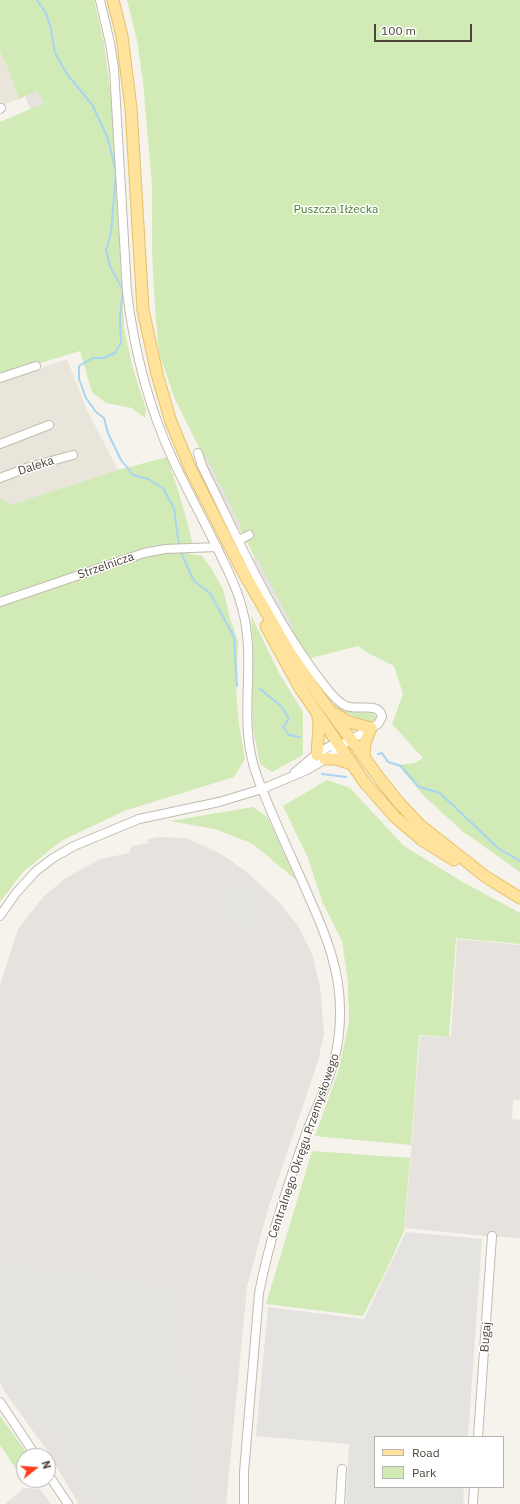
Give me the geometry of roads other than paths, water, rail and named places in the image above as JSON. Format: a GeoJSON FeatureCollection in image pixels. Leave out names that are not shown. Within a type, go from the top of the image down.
{"type":"FeatureCollection","features":[{"type":"Feature","properties":{"kind":"main road"},"geometry":{"type":"LineString","coordinates":[[113,0],[122,36],[130,101],[143,310],[148,339],[171,422],[191,470],[242,570],[292,657],[331,712],[400,804],[420,825],[486,877]]}},
{"type":"Feature","properties":{"kind":"main road"},"geometry":{"type":"LineString","coordinates":[[242,570],[260,614],[300,688],[365,783],[396,817],[422,840],[465,867],[486,877],[520,898]]}},
{"type":"Feature","properties":{"kind":"main road"},"geometry":{"type":"LineString","coordinates":[[331,712],[349,722],[371,728],[365,743],[364,755]]}},
{"type":"Feature","properties":{"kind":"main road"},"geometry":{"type":"LineString","coordinates":[[318,716],[321,757],[336,759],[352,764]]}},
{"type":"Feature","properties":{"kind":"street","name":"Centralnego Okręgu Przemysłowego"},"geometry":{"type":"LineString","coordinates":[[100,0],[110,43],[114,69],[127,292],[135,344],[144,383],[155,417],[172,457],[217,547],[236,589],[244,613],[249,643],[246,718],[251,758],[262,789],[327,939],[338,980],[340,1013],[334,1063],[308,1128],[286,1192],[264,1269],[259,1293],[244,1472],[244,1504]]}},
{"type":"Feature","properties":{"kind":"street"},"geometry":{"type":"LineString","coordinates":[[0,378],[36,366]]}},
{"type":"Feature","properties":{"kind":"street"},"geometry":{"type":"LineString","coordinates":[[0,444],[49,425]]}},
{"type":"Feature","properties":{"kind":"street"},"geometry":{"type":"LineString","coordinates":[[0,916],[16,893],[36,871],[74,846],[139,819],[219,802],[262,789],[306,770],[321,757],[334,754],[340,746],[378,724],[382,717],[379,710],[372,707],[359,709],[346,706],[335,698],[289,635],[273,608],[202,466],[198,452]]}},
{"type":"Feature","properties":{"kind":"street","name":"Daleka"},"geometry":{"type":"LineString","coordinates":[[0,478],[29,467],[73,455]]}},
{"type":"Feature","properties":{"kind":"street"},"geometry":{"type":"LineString","coordinates":[[239,540],[249,535]]}},
{"type":"Feature","properties":{"kind":"street","name":"Strzelnicza"},"geometry":{"type":"LineString","coordinates":[[0,600],[149,552],[165,549],[217,547]]}},
{"type":"Feature","properties":{"kind":"street","name":"Bugaj"},"geometry":{"type":"LineString","coordinates":[[478,1436],[492,1236]]}},
{"type":"Feature","properties":{"kind":"street"},"geometry":{"type":"LineString","coordinates":[[0,1402],[31,1448]]}},
{"type":"Feature","properties":{"kind":"street"},"geometry":{"type":"LineString","coordinates":[[340,1504],[342,1469]]}},
{"type":"Feature","properties":{"kind":"street"},"geometry":{"type":"LineString","coordinates":[[56,1486],[68,1504]]}},
{"type":"Feature","properties":{"kind":"street"},"geometry":{"type":"LineString","coordinates":[[473,1504],[474,1488]]}},
{"type":"Feature","properties":{"kind":"waterway"},"geometry":{"type":"LineString","coordinates":[[37,0],[46,13],[51,29],[55,53],[67,74],[93,106],[108,139],[116,172],[111,233],[106,250],[110,266],[123,290],[120,318],[121,343],[115,353],[104,358],[93,358],[79,366],[79,379],[86,398],[96,412],[104,418],[108,433],[121,460],[133,475],[148,479],[163,488],[174,508],[179,546]]}},
{"type":"Feature","properties":{"kind":"waterway"},"geometry":{"type":"LineString","coordinates":[[181,553],[194,581],[210,593],[234,637],[237,686]]}},
{"type":"Feature","properties":{"kind":"waterway"},"geometry":{"type":"LineString","coordinates":[[260,689],[282,707],[289,719],[283,727],[289,735],[300,737]]}},
{"type":"Feature","properties":{"kind":"waterway"},"geometry":{"type":"LineString","coordinates":[[378,754],[382,753],[388,762],[401,766],[419,787],[440,793],[498,848],[520,861]]}},
{"type":"Feature","properties":{"kind":"waterway"},"geometry":{"type":"LineString","coordinates":[[322,774],[346,777]]}},
{"type":"Feature","properties":{"kind":"park label","name":"Puszcza Iłżecka"},"geometry":{"type":"Point","coordinates":[336,210]}}]}
